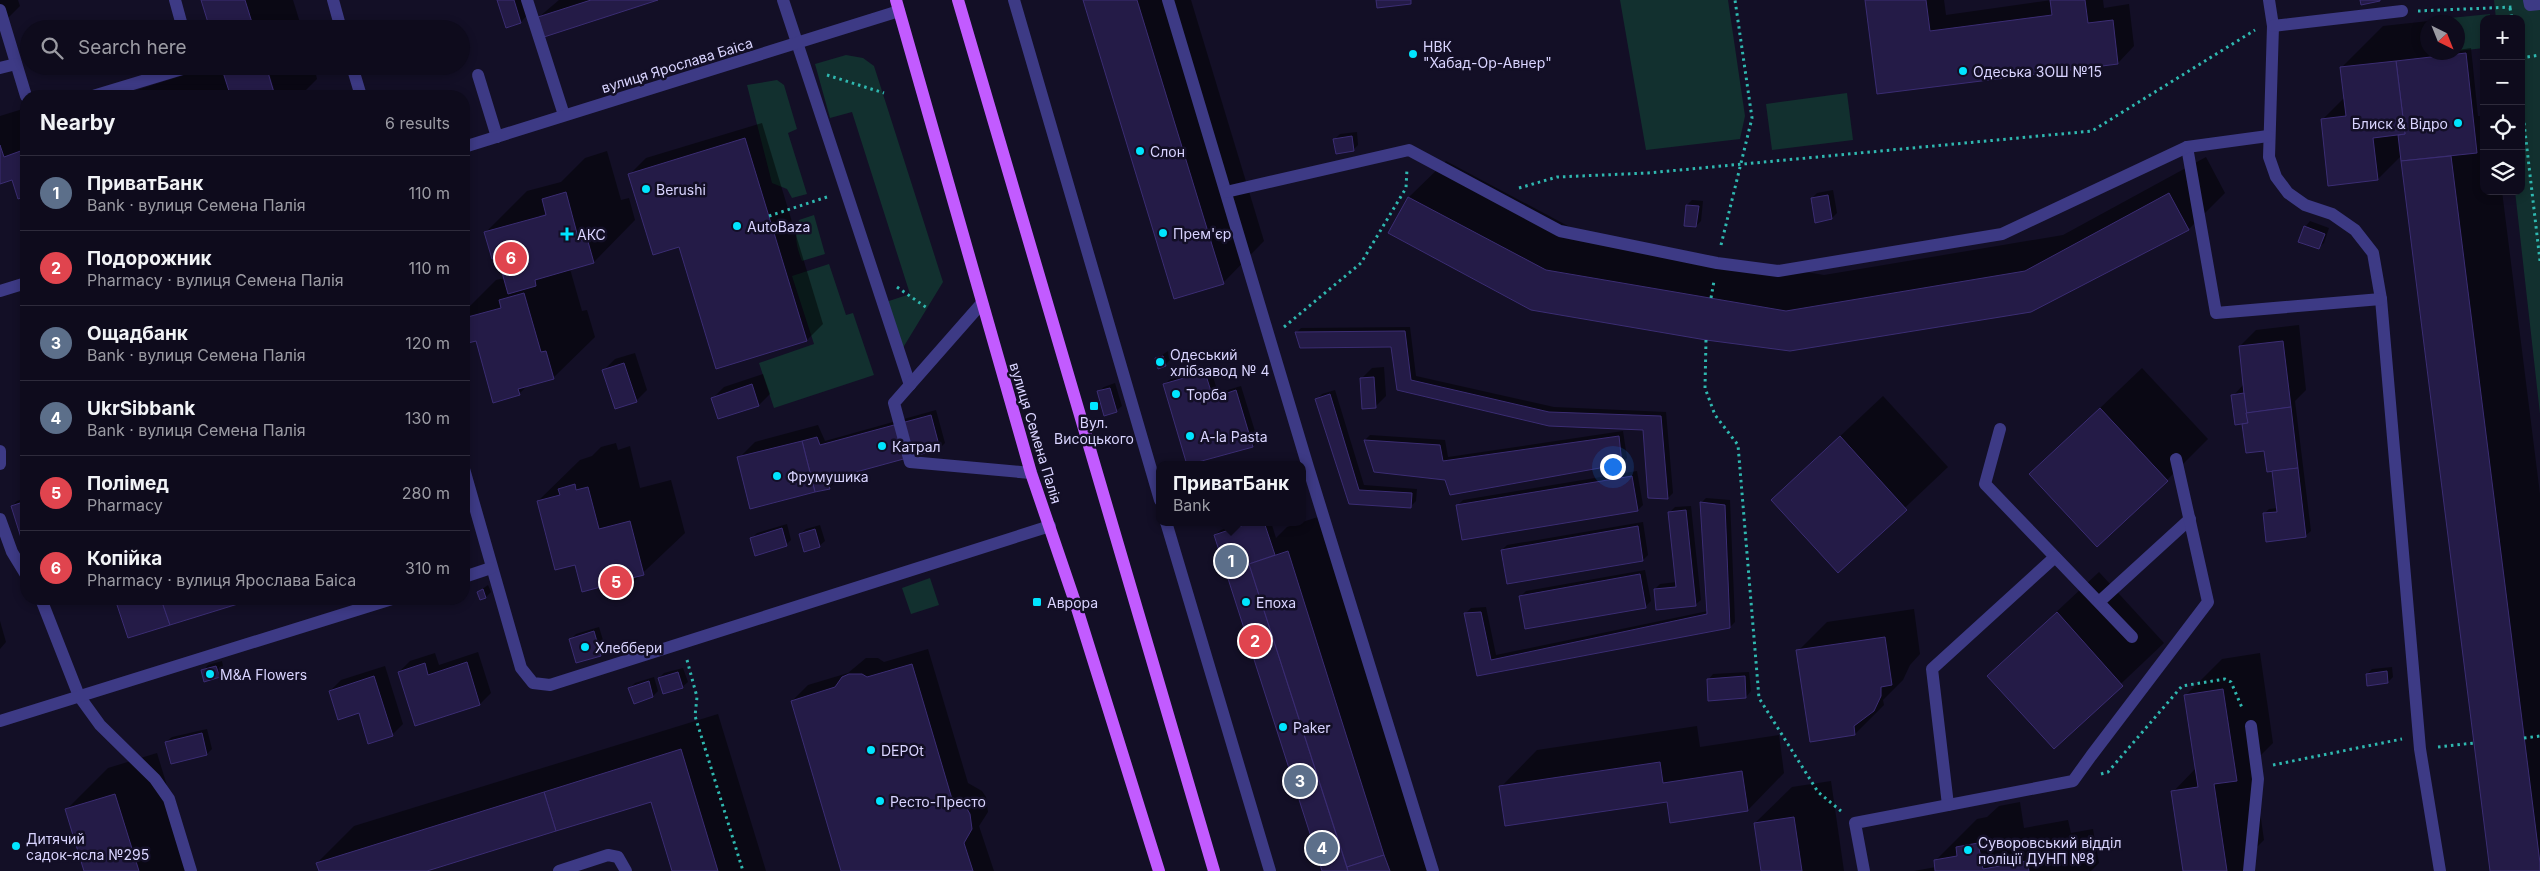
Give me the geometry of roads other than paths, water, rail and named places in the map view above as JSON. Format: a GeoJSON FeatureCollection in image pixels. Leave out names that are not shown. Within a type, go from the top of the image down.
{"type":"FeatureCollection","features":[{"type":"Feature","properties":{"kind":"main road"},"geometry":{"type":"LineString","coordinates":[[958,0],[1074,403],[1107,508],[1214,871]]}},
{"type":"Feature","properties":{"kind":"main road","name":"вулиця Семена Палія"},"geometry":{"type":"LineString","coordinates":[[897,6],[1031,473],[1050,526],[1159,871]]}},
{"type":"Feature","properties":{"kind":"street"},"geometry":{"type":"LineString","coordinates":[[175,0],[181,20]]}},
{"type":"Feature","properties":{"kind":"street"},"geometry":{"type":"LineString","coordinates":[[333,0],[339,20]]}},
{"type":"Feature","properties":{"kind":"street"},"geometry":{"type":"LineString","coordinates":[[527,0],[564,115]]}},
{"type":"Feature","properties":{"kind":"street"},"geometry":{"type":"LineString","coordinates":[[783,0],[910,386]]}},
{"type":"Feature","properties":{"kind":"street"},"geometry":{"type":"LineString","coordinates":[[1014,0],[1156,486]]}},
{"type":"Feature","properties":{"kind":"street"},"geometry":{"type":"LineString","coordinates":[[1168,0],[1270,339],[1303,461]]}},
{"type":"Feature","properties":{"kind":"street"},"geometry":{"type":"LineString","coordinates":[[2269,0],[2272,26],[2268,136],[2269,156],[2276,177],[2288,193],[2305,206],[2332,214],[2355,230],[2373,253],[2381,299],[2420,749],[2440,871]]}},
{"type":"Feature","properties":{"kind":"street"},"geometry":{"type":"LineString","coordinates":[[2529,0],[2530,5],[2540,4]]}},
{"type":"Feature","properties":{"kind":"street","name":"вулиця Ярослава Баіса"},"geometry":{"type":"LineString","coordinates":[[470,145],[798,42],[897,6]]}},
{"type":"Feature","properties":{"kind":"street"},"geometry":{"type":"LineString","coordinates":[[0,10],[24,90]]}},
{"type":"Feature","properties":{"kind":"street"},"geometry":{"type":"LineString","coordinates":[[2272,26],[2402,12]]}},
{"type":"Feature","properties":{"kind":"street"},"geometry":{"type":"LineString","coordinates":[[0,68],[16,64]]}},
{"type":"Feature","properties":{"kind":"street"},"geometry":{"type":"LineString","coordinates":[[113,90],[162,75]]}},
{"type":"Feature","properties":{"kind":"street"},"geometry":{"type":"LineString","coordinates":[[354,75],[358,90]]}},
{"type":"Feature","properties":{"kind":"street"},"geometry":{"type":"LineString","coordinates":[[478,75],[496,137]]}},
{"type":"Feature","properties":{"kind":"street"},"geometry":{"type":"LineString","coordinates":[[1226,192],[1409,150],[1560,232],[1716,263],[1778,271],[2002,234],[2187,147],[2268,136]]}},
{"type":"Feature","properties":{"kind":"street"},"geometry":{"type":"LineString","coordinates":[[2187,147],[2216,313],[2381,299]]}},
{"type":"Feature","properties":{"kind":"street"},"geometry":{"type":"LineString","coordinates":[[0,291],[20,285]]}},
{"type":"Feature","properties":{"kind":"street"},"geometry":{"type":"LineString","coordinates":[[982,303],[894,403],[910,462],[1031,473]]}},
{"type":"Feature","properties":{"kind":"street"},"geometry":{"type":"LineString","coordinates":[[2000,429],[1985,484],[2132,637]]}},
{"type":"Feature","properties":{"kind":"street"},"geometry":{"type":"LineString","coordinates":[[0,451],[0,464]]}},
{"type":"Feature","properties":{"kind":"street"},"geometry":{"type":"LineString","coordinates":[[1864,871],[1855,823],[2073,781],[2208,602],[2176,459]]}},
{"type":"Feature","properties":{"kind":"street"},"geometry":{"type":"LineString","coordinates":[[1306,471],[1433,871]]}},
{"type":"Feature","properties":{"kind":"street"},"geometry":{"type":"LineString","coordinates":[[470,490],[521,668],[533,683],[550,685],[1050,526]]}},
{"type":"Feature","properties":{"kind":"street"},"geometry":{"type":"LineString","coordinates":[[0,519],[12,552],[20,565]]}},
{"type":"Feature","properties":{"kind":"street"},"geometry":{"type":"LineString","coordinates":[[2099,602],[2190,519]]}},
{"type":"Feature","properties":{"kind":"street"},"geometry":{"type":"LineString","coordinates":[[1167,526],[1270,871]]}},
{"type":"Feature","properties":{"kind":"street"},"geometry":{"type":"LineString","coordinates":[[1948,805],[1932,669],[2055,557]]}},
{"type":"Feature","properties":{"kind":"street"},"geometry":{"type":"LineString","coordinates":[[470,575],[492,568]]}},
{"type":"Feature","properties":{"kind":"street"},"geometry":{"type":"LineString","coordinates":[[43,605],[79,696],[100,725],[155,779],[169,799],[191,871]]}},
{"type":"Feature","properties":{"kind":"street"},"geometry":{"type":"LineString","coordinates":[[0,721],[373,605]]}},
{"type":"Feature","properties":{"kind":"street"},"geometry":{"type":"LineString","coordinates":[[2248,871],[2258,779],[2251,726]]}},
{"type":"Feature","properties":{"kind":"street"},"geometry":{"type":"LineString","coordinates":[[559,871],[608,855],[618,857],[626,871]]}},
{"type":"Feature","properties":{"kind":"place","name":"НВК \"Хабад-Ор-Авнер\""},"geometry":{"type":"Point","coordinates":[1413,54]}},
{"type":"Feature","properties":{"kind":"place","name":"Одеська ЗОШ №15"},"geometry":{"type":"Point","coordinates":[1963,71]}},
{"type":"Feature","properties":{"kind":"place","name":"Блиск & Відро"},"geometry":{"type":"Point","coordinates":[2458,123]}},
{"type":"Feature","properties":{"kind":"place","name":"Слон"},"geometry":{"type":"Point","coordinates":[1140,151]}},
{"type":"Feature","properties":{"kind":"place","name":"Berushi"},"geometry":{"type":"Point","coordinates":[646,189]}},
{"type":"Feature","properties":{"kind":"place","name":"AutoBaza"},"geometry":{"type":"Point","coordinates":[737,226]}},
{"type":"Feature","properties":{"kind":"place","name":"Прем'єр"},"geometry":{"type":"Point","coordinates":[1163,233]}},
{"type":"Feature","properties":{"kind":"place","name":"АКС"},"geometry":{"type":"Point","coordinates":[567,234]}},
{"type":"Feature","properties":{"kind":"place","name":"Копійка"},"geometry":{"type":"Point","coordinates":[511,258]}},
{"type":"Feature","properties":{"kind":"place","name":"Одеський хлібзавод № 4"},"geometry":{"type":"Point","coordinates":[1160,362]}},
{"type":"Feature","properties":{"kind":"place","name":"Торба"},"geometry":{"type":"Point","coordinates":[1176,394]}},
{"type":"Feature","properties":{"kind":"place","name":"Вул. Висоцького"},"geometry":{"type":"Point","coordinates":[1094,406]}},
{"type":"Feature","properties":{"kind":"place","name":"A-la Pasta"},"geometry":{"type":"Point","coordinates":[1190,436]}},
{"type":"Feature","properties":{"kind":"place","name":"Катрал"},"geometry":{"type":"Point","coordinates":[882,446]}},
{"type":"Feature","properties":{"kind":"place","name":"Фрумушика"},"geometry":{"type":"Point","coordinates":[777,476]}},
{"type":"Feature","properties":{"kind":"place","name":"ПриватБанк"},"geometry":{"type":"Point","coordinates":[1231,561]}},
{"type":"Feature","properties":{"kind":"place","name":"Полімед"},"geometry":{"type":"Point","coordinates":[616,582]}},
{"type":"Feature","properties":{"kind":"place","name":"Аврора"},"geometry":{"type":"Point","coordinates":[1037,602]}},
{"type":"Feature","properties":{"kind":"place","name":"Епоха"},"geometry":{"type":"Point","coordinates":[1246,602]}},
{"type":"Feature","properties":{"kind":"place","name":"Подорожник"},"geometry":{"type":"Point","coordinates":[1255,641]}},
{"type":"Feature","properties":{"kind":"place","name":"Хлеббери"},"geometry":{"type":"Point","coordinates":[585,647]}},
{"type":"Feature","properties":{"kind":"place","name":"M&A Flowers"},"geometry":{"type":"Point","coordinates":[210,674]}},
{"type":"Feature","properties":{"kind":"place","name":"Paker"},"geometry":{"type":"Point","coordinates":[1283,727]}},
{"type":"Feature","properties":{"kind":"place","name":"DEPOt"},"geometry":{"type":"Point","coordinates":[871,750]}},
{"type":"Feature","properties":{"kind":"place","name":"Ощадбанк"},"geometry":{"type":"Point","coordinates":[1300,781]}},
{"type":"Feature","properties":{"kind":"place","name":"Ресто-Престо"},"geometry":{"type":"Point","coordinates":[880,801]}},
{"type":"Feature","properties":{"kind":"place","name":"Дитячий садок-ясла №295"},"geometry":{"type":"Point","coordinates":[16,846]}},
{"type":"Feature","properties":{"kind":"place","name":"UkrSibbank"},"geometry":{"type":"Point","coordinates":[1322,848]}},
{"type":"Feature","properties":{"kind":"place","name":"Суворовський відділ поліції ДУНП №8"},"geometry":{"type":"Point","coordinates":[1968,850]}}]}
